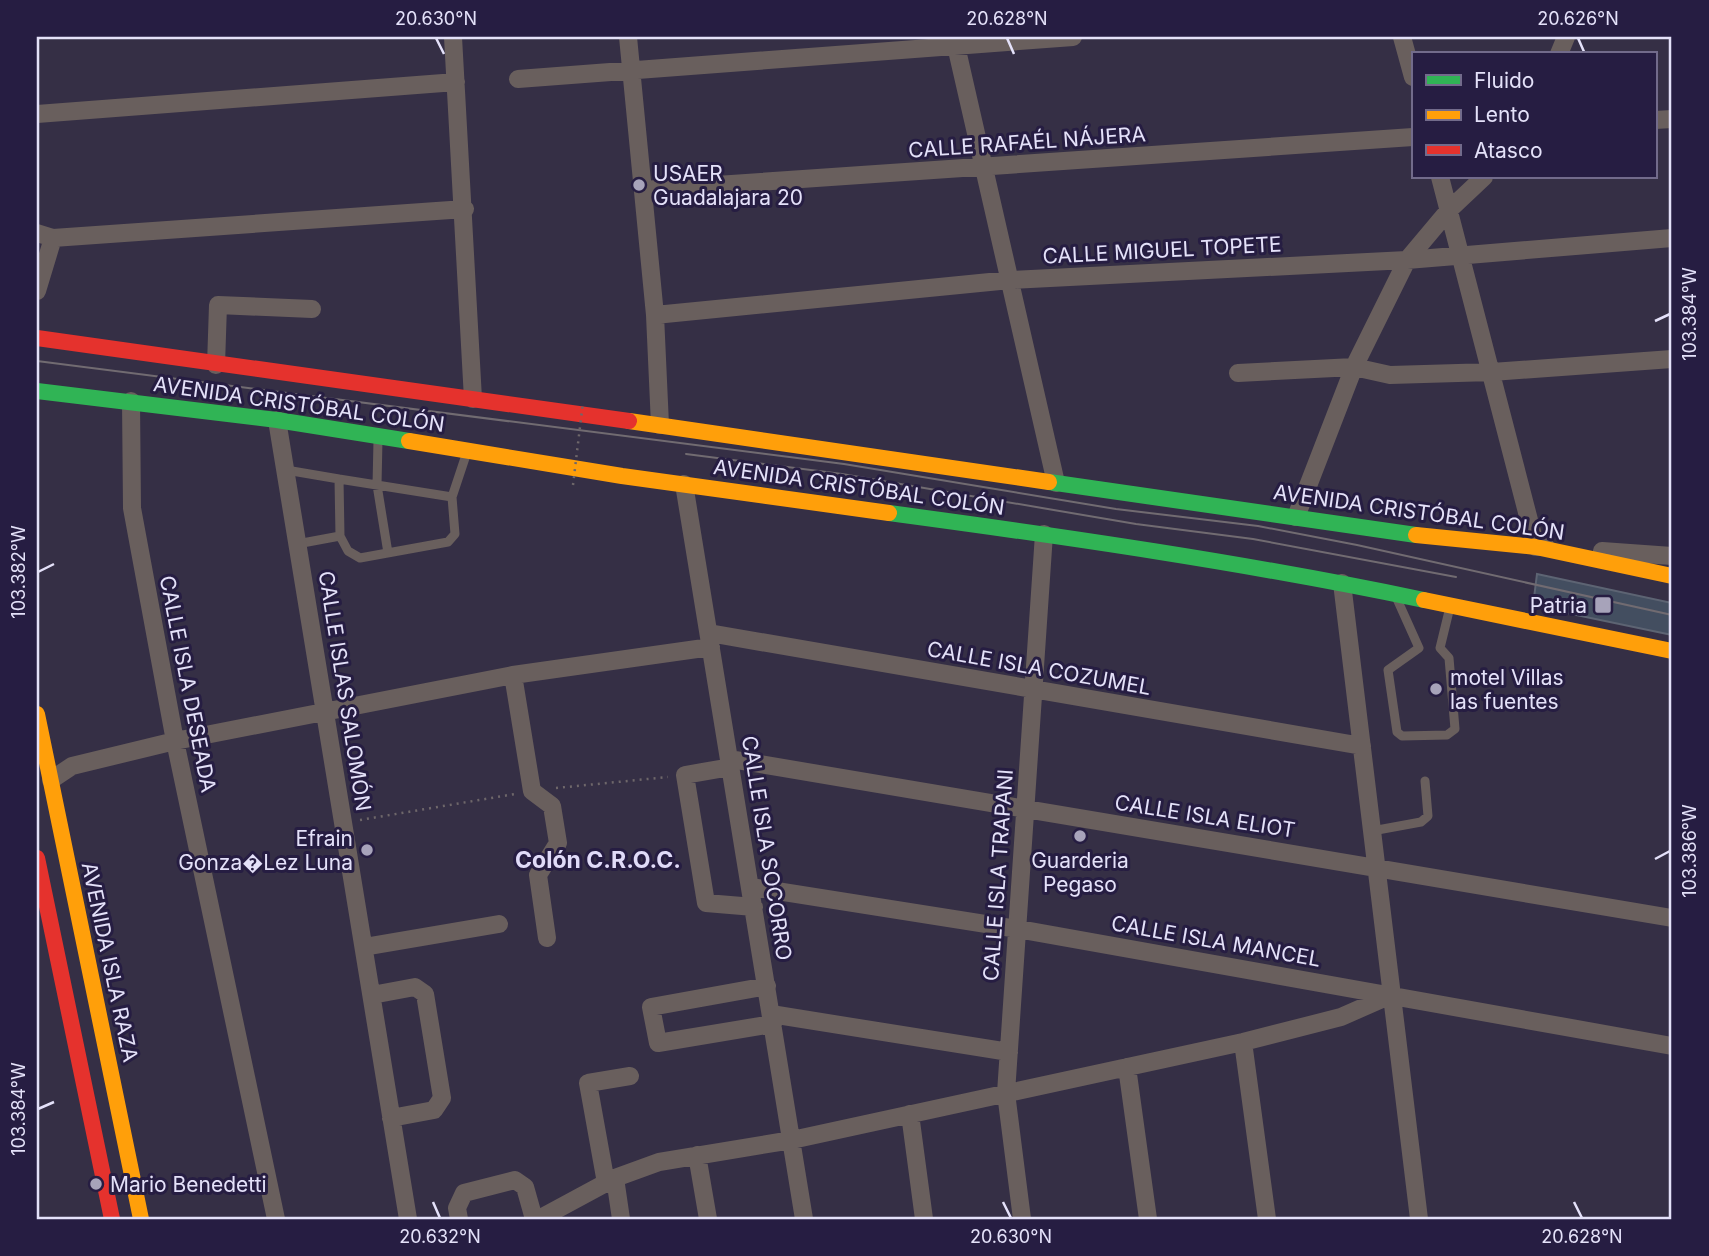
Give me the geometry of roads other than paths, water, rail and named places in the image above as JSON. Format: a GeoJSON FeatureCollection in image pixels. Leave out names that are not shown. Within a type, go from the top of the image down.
{"type":"FeatureCollection","features":[{"type":"Feature","properties":{"kind":"main road","name":"AVENIDA CRISTÓBAL COLÓN"},"geometry":{"type":"LineString","coordinates":[[37,338],[1296,517],[1393,533],[1467,553],[1533,555],[1672,576]]}},
{"type":"Feature","properties":{"kind":"main road","name":"AVENIDA CRISTÓBAL COLÓN"},"geometry":{"type":"LineString","coordinates":[[37,391],[277,420],[684,484],[1044,534],[1342,583],[1672,651]]}},
{"type":"Feature","properties":{"kind":"main road"},"geometry":{"type":"LineString","coordinates":[[1533,555],[1672,589]]}},
{"type":"Feature","properties":{"kind":"main road","name":"AVENIDA ISLA RAZA"},"geometry":{"type":"LineString","coordinates":[[37,714],[44,782],[141,1219]]}},
{"type":"Feature","properties":{"kind":"main road"},"geometry":{"type":"LineString","coordinates":[[37,858],[112,1219]]}},
{"type":"Feature","properties":{"kind":"street"},"geometry":{"type":"LineString","coordinates":[[453,37],[474,399]]}},
{"type":"Feature","properties":{"kind":"street"},"geometry":{"type":"LineString","coordinates":[[628,37],[655,315],[660,425]]}},
{"type":"Feature","properties":{"kind":"street"},"geometry":{"type":"LineString","coordinates":[[518,79],[955,41],[1073,37]]}},
{"type":"Feature","properties":{"kind":"street"},"geometry":{"type":"LineString","coordinates":[[1402,37],[1412,73]]}},
{"type":"Feature","properties":{"kind":"street"},"geometry":{"type":"LineString","coordinates":[[955,41],[1056,483]]}},
{"type":"Feature","properties":{"kind":"street"},"geometry":{"type":"LineString","coordinates":[[37,114],[456,82]]}},
{"type":"Feature","properties":{"kind":"street","name":"CALLE RAFAÉL NÁJERA"},"geometry":{"type":"LineString","coordinates":[[643,190],[1412,137]]}},
{"type":"Feature","properties":{"kind":"street"},"geometry":{"type":"LineString","coordinates":[[1440,178],[1493,372],[1533,555],[1672,556]]}},
{"type":"Feature","properties":{"kind":"street"},"geometry":{"type":"LineString","coordinates":[[1296,517],[1354,368],[1407,260],[1449,210],[1482,178]]}},
{"type":"Feature","properties":{"kind":"street"},"geometry":{"type":"LineString","coordinates":[[37,291],[45,235],[464,209]]}},
{"type":"Feature","properties":{"kind":"street","name":"CALLE MIGUEL TOPETE"},"geometry":{"type":"LineString","coordinates":[[655,315],[1010,280],[1407,260],[1672,238]]}},
{"type":"Feature","properties":{"kind":"street"},"geometry":{"type":"LineString","coordinates":[[216,365],[218,305],[312,309]]}},
{"type":"Feature","properties":{"kind":"street"},"geometry":{"type":"LineString","coordinates":[[1238,373],[1354,368],[1390,375],[1493,372],[1672,359]]}},
{"type":"Feature","properties":{"kind":"street","name":"CALLE ISLA DESEADA"},"geometry":{"type":"LineString","coordinates":[[131,401],[132,508],[175,741],[276,1219]]}},
{"type":"Feature","properties":{"kind":"street","name":"CALLE ISLAS SALOMÓN"},"geometry":{"type":"LineString","coordinates":[[277,420],[408,1219]]}},
{"type":"Feature","properties":{"kind":"street","name":"CALLE ISLA SOCORRO"},"geometry":{"type":"LineString","coordinates":[[684,484],[804,1219]]}},
{"type":"Feature","properties":{"kind":"street","name":"CALLE ISLA TRAPANI"},"geometry":{"type":"LineString","coordinates":[[1022,1219],[1006,1093],[1044,534]]}},
{"type":"Feature","properties":{"kind":"street"},"geometry":{"type":"LineString","coordinates":[[1342,583],[1419,1219]]}},
{"type":"Feature","properties":{"kind":"street","name":"CALLE ISLA COZUMEL"},"geometry":{"type":"LineString","coordinates":[[44,782],[72,766],[175,741],[326,710],[710,640],[1362,746]]}},
{"type":"Feature","properties":{"kind":"street"},"geometry":{"type":"LineString","coordinates":[[513,675],[532,791],[552,806],[558,843],[538,875],[547,938]]}},
{"type":"Feature","properties":{"kind":"street"},"geometry":{"type":"LineString","coordinates":[[41,754],[72,766]]}},
{"type":"Feature","properties":{"kind":"street","name":"CALLE ISLA ELIOT"},"geometry":{"type":"LineString","coordinates":[[754,907],[706,903],[685,775],[731,763],[1672,918]]}},
{"type":"Feature","properties":{"kind":"street","name":"CALLE ISLA MANCEL"},"geometry":{"type":"LineString","coordinates":[[751,887],[1017,929],[1672,1046]]}},
{"type":"Feature","properties":{"kind":"street"},"geometry":{"type":"LineString","coordinates":[[364,947],[499,924]]}},
{"type":"Feature","properties":{"kind":"street"},"geometry":{"type":"LineString","coordinates":[[767,986],[651,1007],[658,1043],[772,1019],[1009,1052]]}},
{"type":"Feature","properties":{"kind":"street"},"geometry":{"type":"LineString","coordinates":[[372,995],[415,988],[425,994],[442,1098],[433,1110],[391,1118]]}},
{"type":"Feature","properties":{"kind":"street"},"geometry":{"type":"LineString","coordinates":[[459,1219],[457,1208],[464,1193],[515,1180],[525,1187],[541,1219],[610,1181],[659,1162],[792,1140],[1243,1042],[1341,1017],[1391,995]]}},
{"type":"Feature","properties":{"kind":"street"},"geometry":{"type":"LineString","coordinates":[[1243,1042],[1266,1219]]}},
{"type":"Feature","properties":{"kind":"street"},"geometry":{"type":"LineString","coordinates":[[1127,1067],[1149,1219]]}},
{"type":"Feature","properties":{"kind":"street"},"geometry":{"type":"LineString","coordinates":[[621,1219],[588,1083],[630,1076]]}},
{"type":"Feature","properties":{"kind":"street"},"geometry":{"type":"LineString","coordinates":[[910,1114],[924,1219]]}},
{"type":"Feature","properties":{"kind":"street"},"geometry":{"type":"LineString","coordinates":[[697,1155],[708,1219]]}},
{"type":"Feature","properties":{"kind":"lane"},"geometry":{"type":"LineString","coordinates":[[379,436],[377,485],[388,553]]}},
{"type":"Feature","properties":{"kind":"lane"},"geometry":{"type":"LineString","coordinates":[[339,479],[340,536],[348,551],[360,558],[448,542],[455,534],[452,497],[467,451]]}},
{"type":"Feature","properties":{"kind":"lane"},"geometry":{"type":"LineString","coordinates":[[286,470],[452,497]]}},
{"type":"Feature","properties":{"kind":"lane"},"geometry":{"type":"LineString","coordinates":[[297,544],[340,536]]}},
{"type":"Feature","properties":{"kind":"lane"},"geometry":{"type":"LineString","coordinates":[[1395,594],[1419,648],[1388,670],[1397,732],[1402,736],[1447,735],[1455,729],[1449,658],[1440,648],[1450,605]]}},
{"type":"Feature","properties":{"kind":"lane"},"geometry":{"type":"LineString","coordinates":[[1372,831],[1421,822],[1428,816],[1425,781]]}},
{"type":"Feature","properties":{"kind":"tram line"},"geometry":{"type":"LineString","coordinates":[[37,361],[844,464],[1116,509],[1258,526],[1357,545],[1672,615]]}},
{"type":"Feature","properties":{"kind":"tram line"},"geometry":{"type":"LineString","coordinates":[[686,454],[842,474],[1136,524],[1253,539],[1456,577]]}},
{"type":"Feature","properties":{"kind":"place","name":"USAER Guadalajara 20"},"geometry":{"type":"Point","coordinates":[639,185]}},
{"type":"Feature","properties":{"kind":"place","name":"Patria"},"geometry":{"type":"Point","coordinates":[1603,605]}},
{"type":"Feature","properties":{"kind":"place","name":"motel Villas las fuentes"},"geometry":{"type":"Point","coordinates":[1436,689]}},
{"type":"Feature","properties":{"kind":"place","name":"Guarderia Pegaso"},"geometry":{"type":"Point","coordinates":[1080,836]}},
{"type":"Feature","properties":{"kind":"place","name":"Efrain Gonza�Lez Luna"},"geometry":{"type":"Point","coordinates":[367,850]}},
{"type":"Feature","properties":{"kind":"place","name":"Mario Benedetti"},"geometry":{"type":"Point","coordinates":[96,1184]}},
{"type":"Feature","properties":{"kind":"district","name":"Colón C.R.O.C."},"geometry":{"type":"Point","coordinates":[598,860]}}]}
